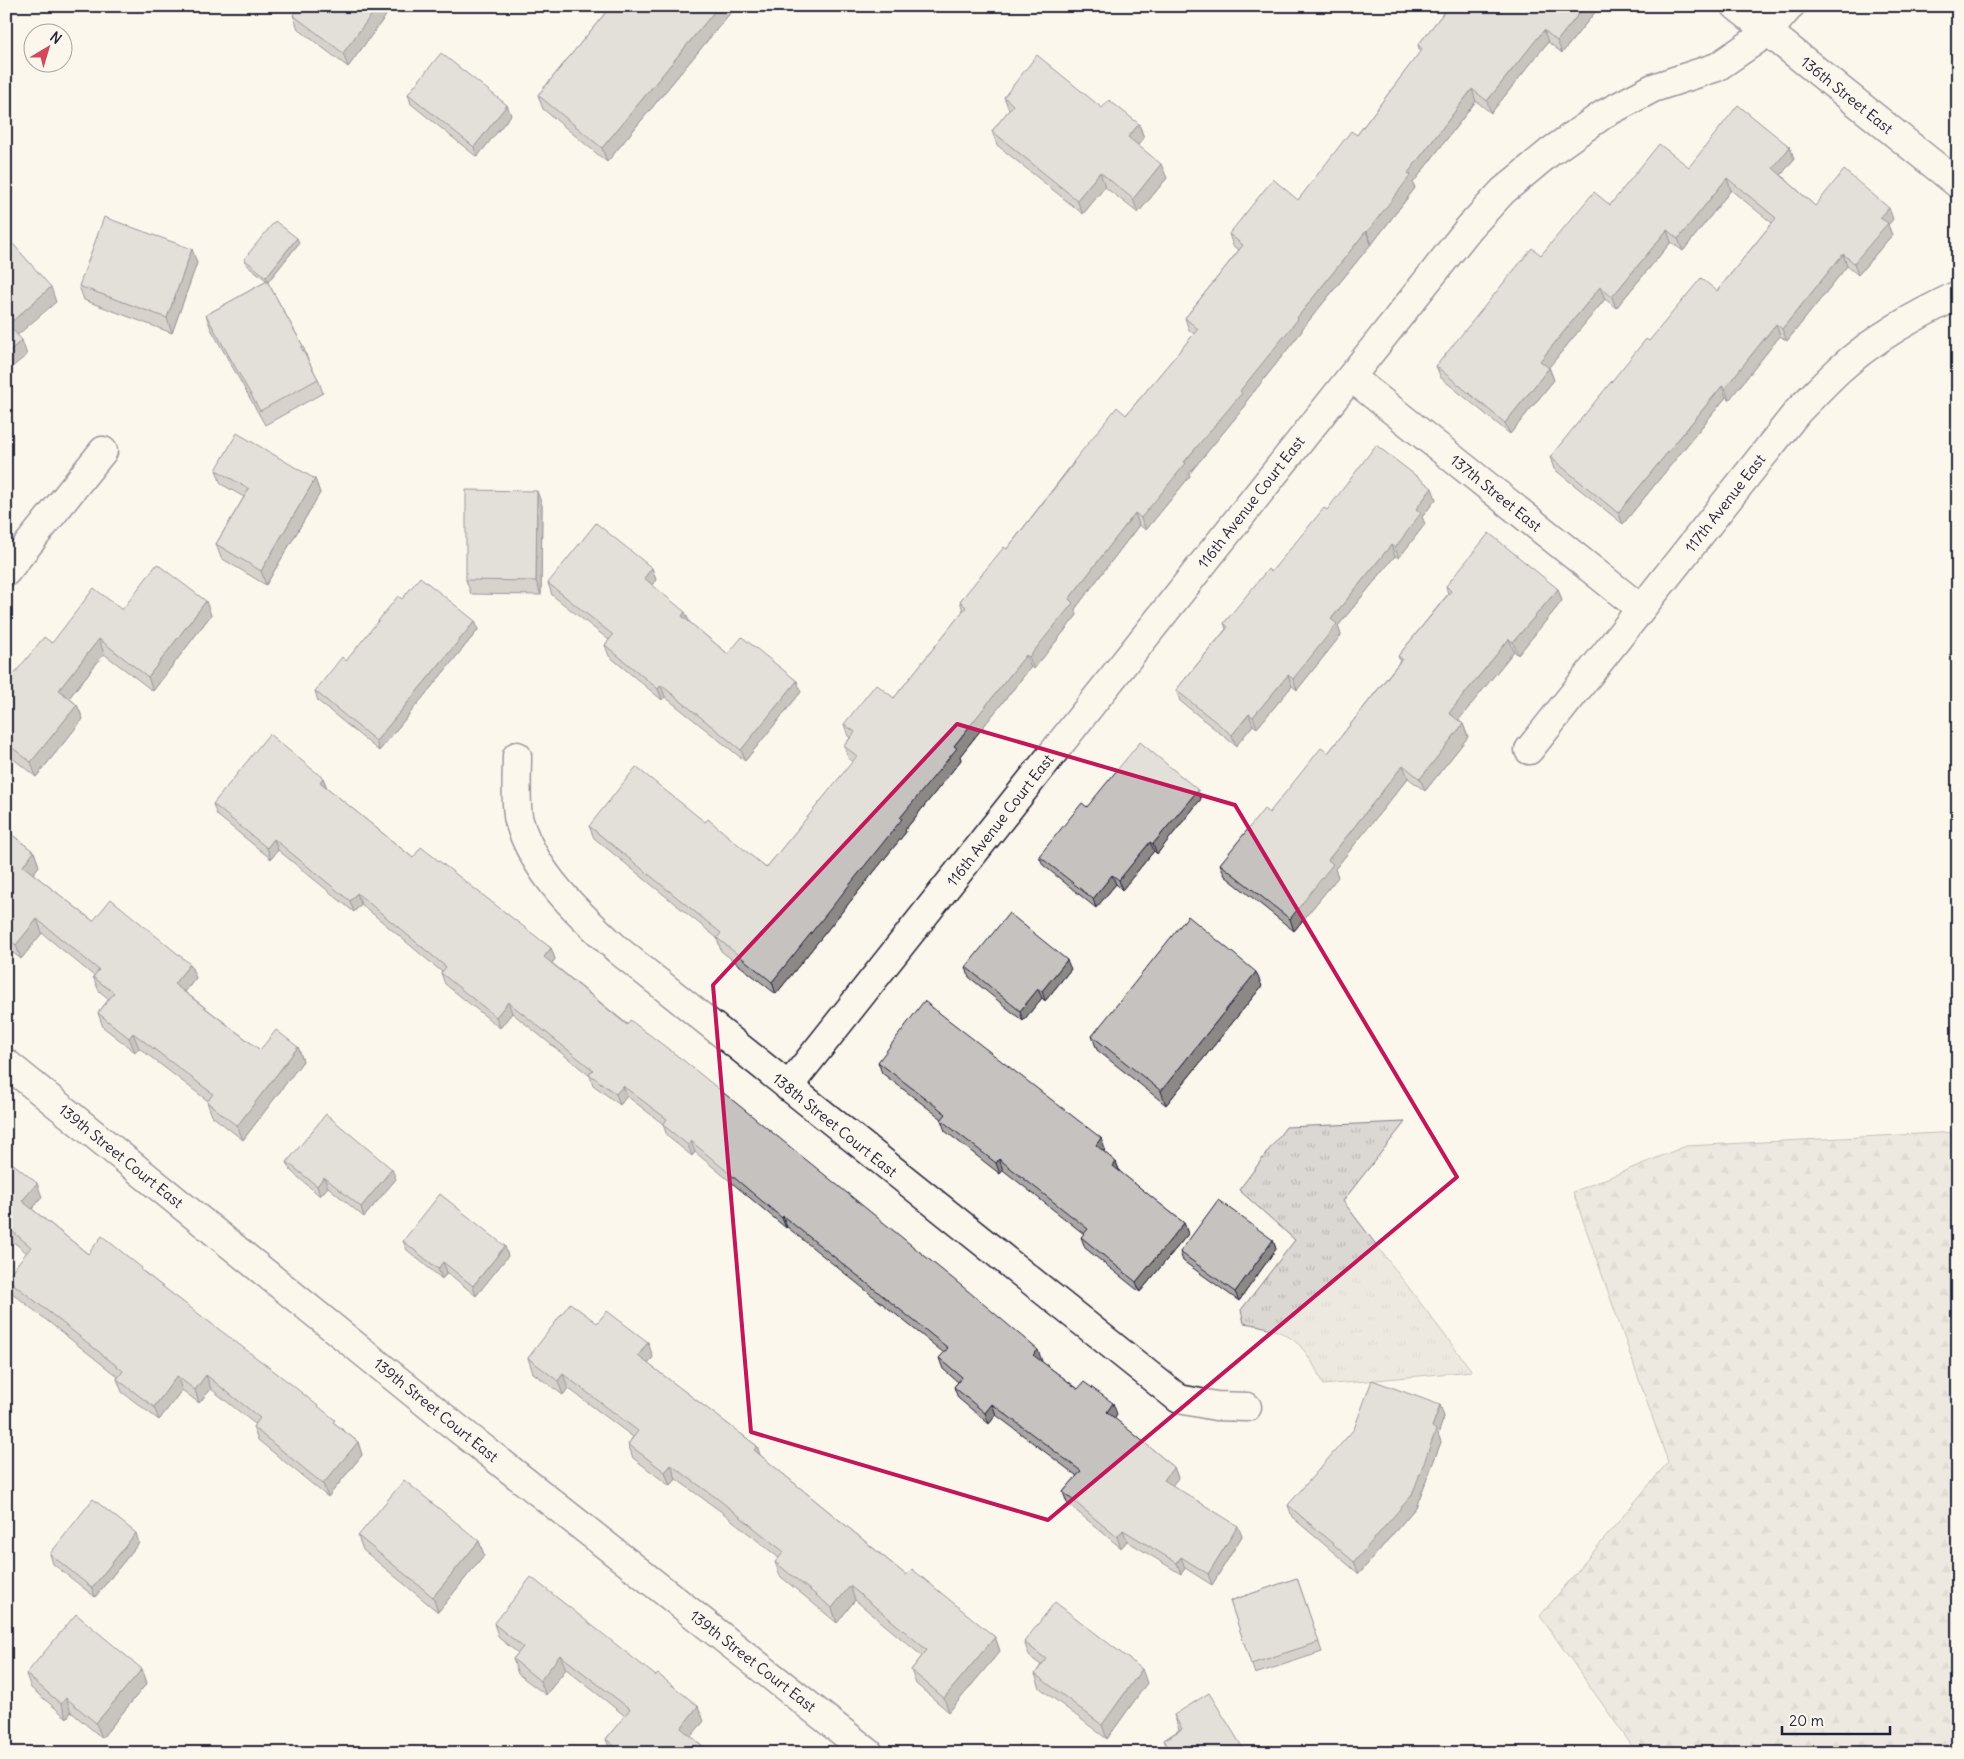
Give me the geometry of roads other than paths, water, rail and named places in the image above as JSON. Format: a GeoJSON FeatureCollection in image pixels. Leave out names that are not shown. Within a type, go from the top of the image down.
{"type":"FeatureCollection","features":[{"type":"Feature","properties":{"kind":"street","name":"136th Street East"},"geometry":{"type":"LineString","coordinates":[[1736,6],[1958,184]]}},
{"type":"Feature","properties":{"kind":"street","name":"116th Avenue Court East"},"geometry":{"type":"LineString","coordinates":[[788,1088],[1469,228],[1503,191],[1550,152],[1604,114],[1653,88],[1717,67],[1768,32],[1790,6]]}},
{"type":"Feature","properties":{"kind":"street","name":"117th Avenue East"},"geometry":{"type":"LineString","coordinates":[[1529,750],[1798,411],[1833,376],[1888,332],[1958,295]]}},
{"type":"Feature","properties":{"kind":"street","name":"137th Street East"},"geometry":{"type":"LineString","coordinates":[[1351,377],[1641,609]]}},
{"type":"Feature","properties":{"kind":"street"},"geometry":{"type":"LineString","coordinates":[[6,572],[103,451]]}},
{"type":"Feature","properties":{"kind":"street","name":"138th Street Court East"},"geometry":{"type":"LineString","coordinates":[[517,756],[518,819],[536,862],[576,911],[618,950],[788,1088],[1179,1399],[1216,1406],[1247,1407]]}},
{"type":"Feature","properties":{"kind":"street","name":"139th Street Court East"},"geometry":{"type":"LineString","coordinates":[[6,1063],[442,1416],[869,1753]]}}]}
